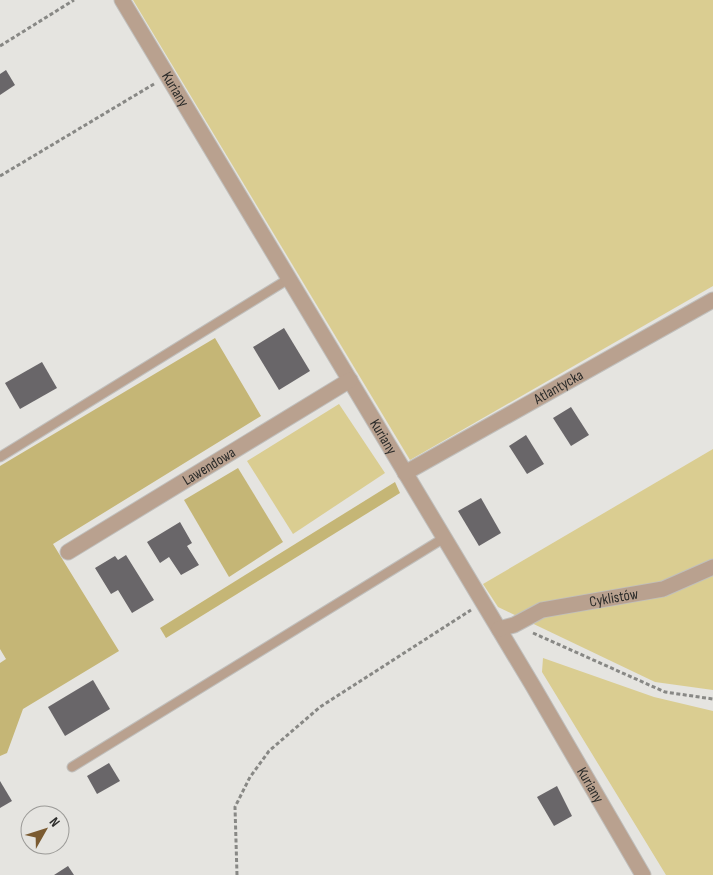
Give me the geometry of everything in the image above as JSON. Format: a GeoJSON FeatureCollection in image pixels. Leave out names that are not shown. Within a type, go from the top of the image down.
{"type":"FeatureCollection","features":[{"type":"Feature","properties":{"kind":"street","name":"Kuriany"},"geometry":{"type":"LineString","coordinates":[[122,0],[499,629],[643,875]]}},
{"type":"Feature","properties":{"kind":"street","name":"Atlantycka"},"geometry":{"type":"LineString","coordinates":[[405,473],[713,300]]}},
{"type":"Feature","properties":{"kind":"street","name":"Lawendowa"},"geometry":{"type":"LineString","coordinates":[[68,552],[350,380]]}},
{"type":"Feature","properties":{"kind":"street","name":"Cyklistów"},"geometry":{"type":"LineString","coordinates":[[499,629],[514,625],[542,610],[664,589],[713,567]]}},
{"type":"Feature","properties":{"kind":"lane"},"geometry":{"type":"LineString","coordinates":[[0,457],[290,278]]}},
{"type":"Feature","properties":{"kind":"lane"},"geometry":{"type":"LineString","coordinates":[[72,767],[444,538]]}},
{"type":"Feature","properties":{"kind":"path"},"geometry":{"type":"LineString","coordinates":[[0,46],[74,0]]}},
{"type":"Feature","properties":{"kind":"path"},"geometry":{"type":"LineString","coordinates":[[0,176],[168,76]]}},
{"type":"Feature","properties":{"kind":"path"},"geometry":{"type":"LineString","coordinates":[[237,875],[235,808],[250,777],[269,751],[320,707],[482,603]]}},
{"type":"Feature","properties":{"kind":"path"},"geometry":{"type":"LineString","coordinates":[[514,625],[665,692],[713,700]]}},
{"type":"Feature","properties":{"kind":"shaded area"},"geometry":{"type":"Polygon","coordinates":[[[133,0],[713,0],[713,286],[410,460],[133,0]]]}},
{"type":"Feature","properties":{"kind":"shaded area"},"geometry":{"type":"Polygon","coordinates":[[[215,338],[261,416],[53,544],[119,651],[23,709],[7,753],[0,756],[0,663],[6,659],[0,649],[0,466],[215,338]]]}},
{"type":"Feature","properties":{"kind":"shaded area"},"geometry":{"type":"Polygon","coordinates":[[[339,404],[385,473],[293,534],[247,461],[339,404]]]}},
{"type":"Feature","properties":{"kind":"shaded area"},"geometry":{"type":"Polygon","coordinates":[[[713,449],[713,690],[655,682],[498,607],[483,584],[713,449]]]}},
{"type":"Feature","properties":{"kind":"shaded area"},"geometry":{"type":"Polygon","coordinates":[[[238,468],[283,542],[229,577],[184,500],[238,468]]]}},
{"type":"Feature","properties":{"kind":"shaded area"},"geometry":{"type":"Polygon","coordinates":[[[395,482],[400,493],[166,638],[160,628],[395,482]]]}},
{"type":"Feature","properties":{"kind":"shaded area"},"geometry":{"type":"Polygon","coordinates":[[[543,658],[654,697],[713,711],[713,875],[666,875],[542,672],[543,658]]]}},
{"type":"Feature","properties":{"kind":"building"},"geometry":{"type":"Polygon","coordinates":[[[6,70],[15,85],[0,95],[0,74],[6,70]]]}},
{"type":"Feature","properties":{"kind":"building"},"geometry":{"type":"Polygon","coordinates":[[[284,328],[310,371],[279,390],[253,347],[284,328]]]}},
{"type":"Feature","properties":{"kind":"building"},"geometry":{"type":"Polygon","coordinates":[[[42,362],[57,388],[20,409],[5,383],[42,362]]]}},
{"type":"Feature","properties":{"kind":"building"},"geometry":{"type":"Polygon","coordinates":[[[571,407],[589,435],[571,446],[553,418],[571,407]]]}},
{"type":"Feature","properties":{"kind":"building"},"geometry":{"type":"Polygon","coordinates":[[[526,435],[544,464],[527,474],[509,446],[526,435]]]}},
{"type":"Feature","properties":{"kind":"building"},"geometry":{"type":"Polygon","coordinates":[[[481,498],[501,533],[479,546],[458,511],[481,498]]]}},
{"type":"Feature","properties":{"kind":"building"},"geometry":{"type":"Polygon","coordinates":[[[180,522],[192,543],[187,546],[199,565],[181,575],[169,557],[160,563],[147,542],[180,522]]]}},
{"type":"Feature","properties":{"kind":"building"},"geometry":{"type":"Polygon","coordinates":[[[126,555],[154,600],[132,613],[118,590],[111,594],[95,568],[115,556],[118,560],[126,555]]]}},
{"type":"Feature","properties":{"kind":"building"},"geometry":{"type":"Polygon","coordinates":[[[93,680],[110,709],[65,736],[48,707],[93,680]]]}},
{"type":"Feature","properties":{"kind":"building"},"geometry":{"type":"Polygon","coordinates":[[[109,763],[120,781],[97,794],[87,776],[109,763]]]}},
{"type":"Feature","properties":{"kind":"building"},"geometry":{"type":"Polygon","coordinates":[[[0,781],[12,801],[0,808],[0,781]]]}},
{"type":"Feature","properties":{"kind":"building"},"geometry":{"type":"Polygon","coordinates":[[[557,786],[572,816],[554,826],[537,797],[557,786]]]}},
{"type":"Feature","properties":{"kind":"building"},"geometry":{"type":"Polygon","coordinates":[[[68,866],[74,875],[54,875],[68,866]]]}}]}
